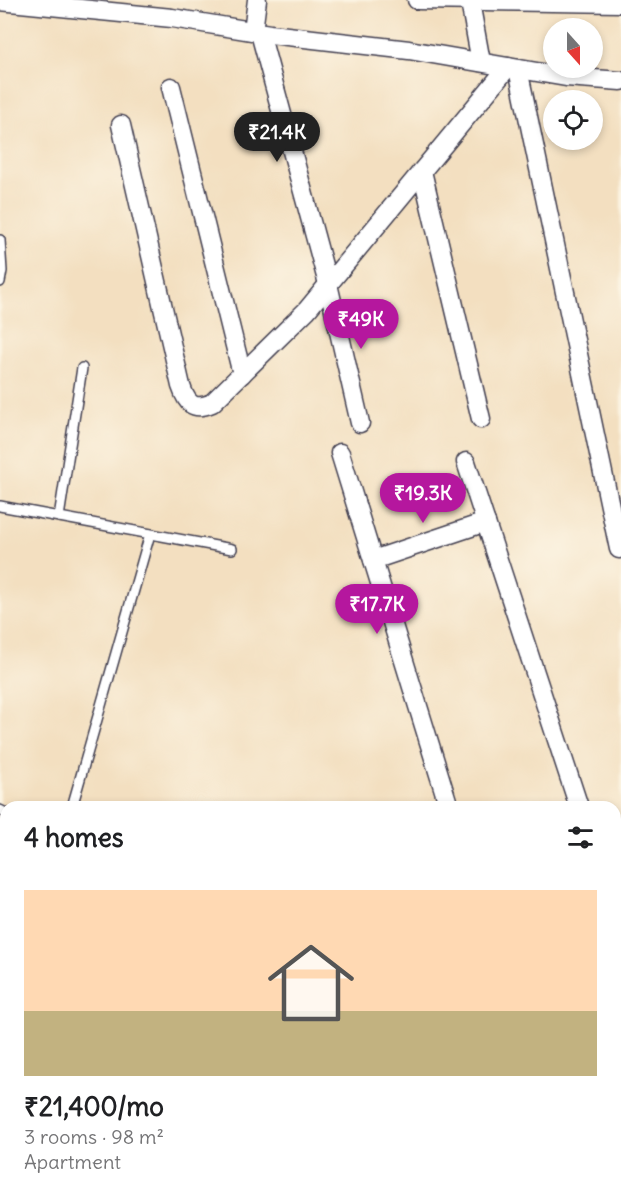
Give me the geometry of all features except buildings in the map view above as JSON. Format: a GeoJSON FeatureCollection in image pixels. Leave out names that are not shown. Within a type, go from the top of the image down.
{"type":"FeatureCollection","features":[{"type":"Feature","properties":{"kind":"street"},"geometry":{"type":"LineString","coordinates":[[257,0],[257,32],[328,284],[360,423]]}},
{"type":"Feature","properties":{"kind":"street"},"geometry":{"type":"LineString","coordinates":[[417,0],[621,3]]}},
{"type":"Feature","properties":{"kind":"street"},"geometry":{"type":"LineString","coordinates":[[0,1],[172,18],[257,32],[409,50],[566,77],[621,81]]}},
{"type":"Feature","properties":{"kind":"street"},"geometry":{"type":"LineString","coordinates":[[470,2],[481,62]]}},
{"type":"Feature","properties":{"kind":"street"},"geometry":{"type":"LineString","coordinates":[[122,125],[185,399],[191,406],[200,408],[212,403],[307,310],[422,171],[513,68]]}},
{"type":"Feature","properties":{"kind":"street"},"geometry":{"type":"LineString","coordinates":[[513,68],[620,549]]}},
{"type":"Feature","properties":{"kind":"street"},"geometry":{"type":"LineString","coordinates":[[171,87],[242,374]]}},
{"type":"Feature","properties":{"kind":"street"},"geometry":{"type":"LineString","coordinates":[[422,171],[481,419]]}},
{"type":"Feature","properties":{"kind":"street"},"geometry":{"type":"LineString","coordinates":[[340,453],[447,801]]}},
{"type":"Feature","properties":{"kind":"street"},"geometry":{"type":"LineString","coordinates":[[466,462],[577,801]]}},
{"type":"Feature","properties":{"kind":"street"},"geometry":{"type":"LineString","coordinates":[[373,560],[486,522]]}},
{"type":"Feature","properties":{"kind":"lane"},"geometry":{"type":"LineString","coordinates":[[0,240],[2,271],[0,282]]}},
{"type":"Feature","properties":{"kind":"lane"},"geometry":{"type":"LineString","coordinates":[[59,517],[82,368]]}},
{"type":"Feature","properties":{"kind":"lane"},"geometry":{"type":"LineString","coordinates":[[0,506],[232,549]]}},
{"type":"Feature","properties":{"kind":"lane"},"geometry":{"type":"LineString","coordinates":[[76,801],[150,534]]}}]}
